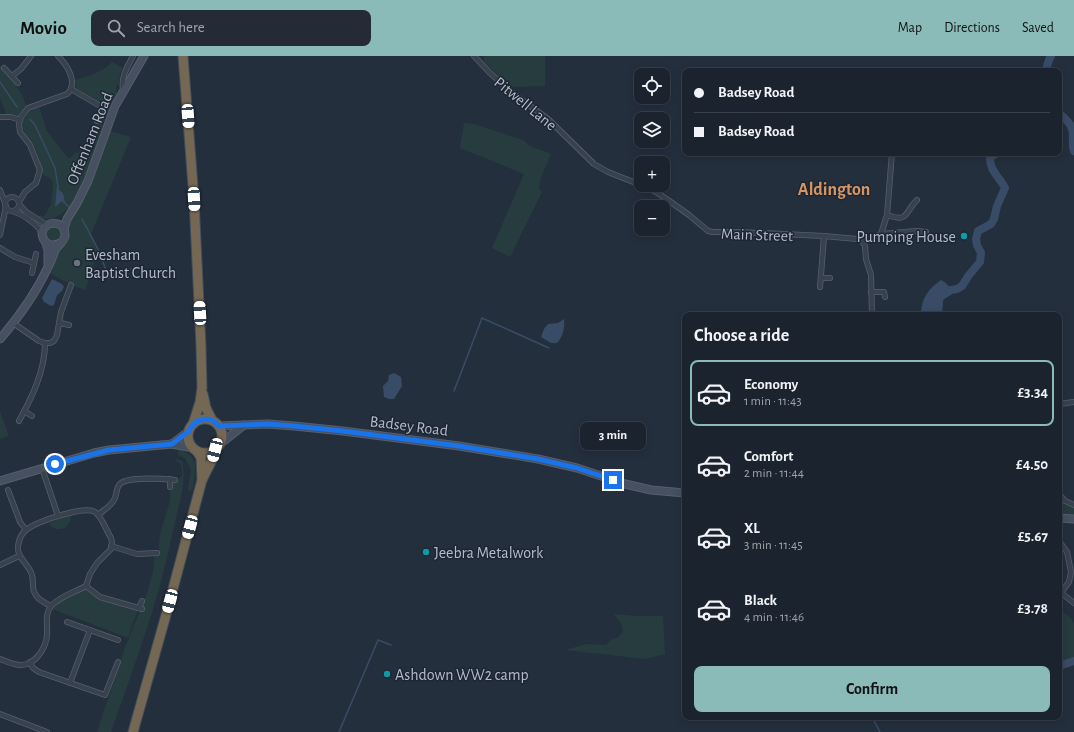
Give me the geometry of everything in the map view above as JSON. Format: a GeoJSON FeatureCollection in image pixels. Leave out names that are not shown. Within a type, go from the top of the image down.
{"type":"FeatureCollection","features":[{"type":"Feature","properties":{"kind":"highway"},"geometry":{"type":"LineString","coordinates":[[183,56],[195,215],[202,388],[200,402],[191,428],[190,443],[200,458],[202,480]]}},
{"type":"Feature","properties":{"kind":"highway"},"geometry":{"type":"LineString","coordinates":[[133,732],[202,480],[218,447],[222,434],[206,408],[202,388]]}},
{"type":"Feature","properties":{"kind":"highway"},"geometry":{"type":"LineString","coordinates":[[191,428],[202,419],[215,423]]}},
{"type":"Feature","properties":{"kind":"highway"},"geometry":{"type":"LineString","coordinates":[[195,449],[206,453],[218,447]]}},
{"type":"Feature","properties":{"kind":"main road","name":"Offenham Road"},"geometry":{"type":"LineString","coordinates":[[64,229],[88,181],[110,116],[123,90],[144,56]]}},
{"type":"Feature","properties":{"kind":"main road","name":"Offenham Road"},"geometry":{"type":"LineString","coordinates":[[55,223],[73,210]]}},
{"type":"Feature","properties":{"kind":"main road"},"geometry":{"type":"LineString","coordinates":[[0,339],[28,301],[48,268],[64,237],[64,229],[62,226],[55,223],[47,225],[42,232],[48,250],[48,268]]}},
{"type":"Feature","properties":{"kind":"main road"},"geometry":{"type":"LineString","coordinates":[[46,243],[53,246],[60,243]]}},
{"type":"Feature","properties":{"kind":"main road","name":"Badsey Road"},"geometry":{"type":"LineString","coordinates":[[215,423],[244,425],[268,424],[330,429],[459,446],[545,460],[577,468],[625,484],[651,490],[682,493]]}},
{"type":"Feature","properties":{"kind":"main road"},"geometry":{"type":"LineString","coordinates":[[218,447],[244,425]]}},
{"type":"Feature","properties":{"kind":"main road"},"geometry":{"type":"LineString","coordinates":[[172,444],[191,428]]}},
{"type":"Feature","properties":{"kind":"main road"},"geometry":{"type":"LineString","coordinates":[[0,481],[94,453],[109,450],[172,444],[195,449]]}},
{"type":"Feature","properties":{"kind":"main road"},"geometry":{"type":"LineString","coordinates":[[1062,518],[1074,519]]}},
{"type":"Feature","properties":{"kind":"street"},"geometry":{"type":"LineString","coordinates":[[12,76],[21,69],[31,56]]}},
{"type":"Feature","properties":{"kind":"street"},"geometry":{"type":"LineString","coordinates":[[2,222],[11,211],[16,209],[25,192],[38,179],[40,167],[30,145],[20,132],[19,128],[21,117],[28,108],[67,94],[71,89],[72,82],[67,68],[65,63],[58,56]]}},
{"type":"Feature","properties":{"kind":"street"},"geometry":{"type":"LineString","coordinates":[[123,90],[122,83],[124,74],[133,56]]}},
{"type":"Feature","properties":{"kind":"street","name":"Pitwell Lane"},"geometry":{"type":"LineString","coordinates":[[474,56],[490,73],[514,94],[548,119],[577,149]]}},
{"type":"Feature","properties":{"kind":"street"},"geometry":{"type":"LineString","coordinates":[[4,68],[18,83]]}},
{"type":"Feature","properties":{"kind":"street"},"geometry":{"type":"LineString","coordinates":[[71,89],[102,107]]}},
{"type":"Feature","properties":{"kind":"street"},"geometry":{"type":"LineString","coordinates":[[97,121],[105,101]]}},
{"type":"Feature","properties":{"kind":"street"},"geometry":{"type":"LineString","coordinates":[[0,117],[11,117],[20,120]]}},
{"type":"Feature","properties":{"kind":"street","name":"Main Street"},"geometry":{"type":"LineString","coordinates":[[577,149],[594,164],[608,172],[634,182]]}},
{"type":"Feature","properties":{"kind":"street"},"geometry":{"type":"LineString","coordinates":[[881,234],[887,216],[892,156]]}},
{"type":"Feature","properties":{"kind":"street"},"geometry":{"type":"LineString","coordinates":[[0,235],[7,199],[30,188]]}},
{"type":"Feature","properties":{"kind":"street"},"geometry":{"type":"LineString","coordinates":[[1,191],[16,199],[26,212],[47,225]]}},
{"type":"Feature","properties":{"kind":"street"},"geometry":{"type":"LineString","coordinates":[[1,191],[6,205],[11,211],[22,214],[35,224],[42,232]]}},
{"type":"Feature","properties":{"kind":"street","name":"Main Street"},"geometry":{"type":"LineString","coordinates":[[656,192],[708,231],[824,236],[857,239],[862,241]]}},
{"type":"Feature","properties":{"kind":"street"},"geometry":{"type":"LineString","coordinates":[[887,216],[893,218],[905,217],[908,214],[910,207],[917,200]]}},
{"type":"Feature","properties":{"kind":"street"},"geometry":{"type":"LineString","coordinates":[[872,312],[871,275],[866,259],[865,246],[862,241],[881,234],[926,232]]}},
{"type":"Feature","properties":{"kind":"street"},"geometry":{"type":"LineString","coordinates":[[820,287],[824,236]]}},
{"type":"Feature","properties":{"kind":"street"},"geometry":{"type":"LineString","coordinates":[[0,248],[15,257],[34,263]]}},
{"type":"Feature","properties":{"kind":"street"},"geometry":{"type":"LineString","coordinates":[[32,273],[36,254]]}},
{"type":"Feature","properties":{"kind":"street"},"geometry":{"type":"LineString","coordinates":[[821,278],[830,278]]}},
{"type":"Feature","properties":{"kind":"street"},"geometry":{"type":"LineString","coordinates":[[12,324],[31,336],[45,343],[50,343],[55,338],[60,323],[64,302],[71,285]]}},
{"type":"Feature","properties":{"kind":"street"},"geometry":{"type":"LineString","coordinates":[[871,292],[884,292],[884,297]]}},
{"type":"Feature","properties":{"kind":"street"},"geometry":{"type":"LineString","coordinates":[[60,323],[70,324]]}},
{"type":"Feature","properties":{"kind":"street"},"geometry":{"type":"LineString","coordinates":[[19,421],[29,403],[44,363],[45,343]]}},
{"type":"Feature","properties":{"kind":"street"},"geometry":{"type":"LineString","coordinates":[[1062,404],[1074,402]]}},
{"type":"Feature","properties":{"kind":"street"},"geometry":{"type":"LineString","coordinates":[[24,411],[32,416]]}},
{"type":"Feature","properties":{"kind":"street"},"geometry":{"type":"LineString","coordinates":[[42,468],[58,516]]}},
{"type":"Feature","properties":{"kind":"street"},"geometry":{"type":"LineString","coordinates":[[98,515],[111,505],[118,486],[124,480],[172,479],[170,487]]}},
{"type":"Feature","properties":{"kind":"street"},"geometry":{"type":"LineString","coordinates":[[8,490],[14,508],[26,530]]}},
{"type":"Feature","properties":{"kind":"street"},"geometry":{"type":"LineString","coordinates":[[1062,498],[1065,501],[1074,505]]}},
{"type":"Feature","properties":{"kind":"street"},"geometry":{"type":"LineString","coordinates":[[0,659],[18,665],[26,664],[36,658],[43,648],[47,636],[46,617],[51,606],[58,600],[86,586],[90,574],[97,563],[111,549],[111,538],[96,512],[90,510],[66,513],[26,530],[20,539],[18,551],[32,576],[33,590],[37,597],[51,606]]}},
{"type":"Feature","properties":{"kind":"street"},"geometry":{"type":"LineString","coordinates":[[1062,545],[1067,552],[1071,572],[1069,582],[1062,590]]}},
{"type":"Feature","properties":{"kind":"street"},"geometry":{"type":"LineString","coordinates":[[111,546],[137,554],[157,553]]}},
{"type":"Feature","properties":{"kind":"street"},"geometry":{"type":"LineString","coordinates":[[0,565],[20,556]]}},
{"type":"Feature","properties":{"kind":"street"},"geometry":{"type":"LineString","coordinates":[[86,586],[100,597],[141,608],[142,601]]}},
{"type":"Feature","properties":{"kind":"street"},"geometry":{"type":"LineString","coordinates":[[1062,594],[1074,603]]}},
{"type":"Feature","properties":{"kind":"street"},"geometry":{"type":"LineString","coordinates":[[67,622],[118,640]]}},
{"type":"Feature","properties":{"kind":"street"},"geometry":{"type":"LineString","coordinates":[[70,683],[90,630]]}},
{"type":"Feature","properties":{"kind":"street"},"geometry":{"type":"LineString","coordinates":[[30,662],[33,668],[39,672],[105,695],[118,662]]}},
{"type":"Feature","properties":{"kind":"street"},"geometry":{"type":"LineString","coordinates":[[0,714],[47,732]]}},
{"type":"Feature","properties":{"kind":"green space"},"geometry":{"type":"Polygon","coordinates":[[[484,56],[545,56],[545,86],[512,87],[484,62],[484,56]]]}},
{"type":"Feature","properties":{"kind":"green space"},"geometry":{"type":"Polygon","coordinates":[[[112,62],[123,68],[120,74],[119,84],[116,86],[117,93],[113,103],[104,98],[102,101],[97,101],[76,88],[75,80],[100,71],[112,62]]]}},
{"type":"Feature","properties":{"kind":"green space"},"geometry":{"type":"Polygon","coordinates":[[[0,66],[16,85],[24,100],[26,106],[20,113],[18,119],[7,116],[0,98],[0,66]]]}},
{"type":"Feature","properties":{"kind":"green space"},"geometry":{"type":"Polygon","coordinates":[[[107,103],[111,105],[102,127],[87,174],[72,203],[62,213],[51,219],[39,217],[41,215],[44,217],[51,204],[53,183],[50,178],[43,175],[36,150],[23,128],[23,120],[31,111],[39,107],[46,130],[68,158],[70,158],[82,149],[92,152],[95,145],[93,142],[98,123],[107,103]]]}},
{"type":"Feature","properties":{"kind":"green space"},"geometry":{"type":"Polygon","coordinates":[[[464,123],[474,124],[523,140],[530,146],[551,154],[540,180],[539,189],[542,192],[510,257],[492,248],[524,174],[460,148],[464,123]]]}},
{"type":"Feature","properties":{"kind":"green space"},"geometry":{"type":"Polygon","coordinates":[[[110,131],[131,137],[91,234],[98,249],[85,290],[71,285],[48,272],[67,225],[91,179],[110,131]]]}},
{"type":"Feature","properties":{"kind":"green space"},"geometry":{"type":"Polygon","coordinates":[[[51,226],[60,228],[62,233],[61,239],[53,243],[46,239],[45,231],[51,226]]]}},
{"type":"Feature","properties":{"kind":"green space"},"geometry":{"type":"Polygon","coordinates":[[[0,411],[9,436],[0,439],[0,411]]]}},
{"type":"Feature","properties":{"kind":"green space"},"geometry":{"type":"Polygon","coordinates":[[[179,450],[191,456],[194,460],[195,470],[193,488],[190,491],[188,488],[191,470],[185,458],[178,455],[179,450]]]}},
{"type":"Feature","properties":{"kind":"green space"},"geometry":{"type":"Polygon","coordinates":[[[173,458],[182,461],[184,476],[170,546],[159,587],[143,641],[111,732],[97,732],[125,647],[140,611],[143,611],[145,607],[142,606],[149,588],[154,555],[159,554],[160,534],[169,504],[172,481],[178,480],[182,476],[181,464],[173,458]]]}},
{"type":"Feature","properties":{"kind":"green space"},"geometry":{"type":"Polygon","coordinates":[[[1062,504],[1074,508],[1074,516],[1062,514],[1062,504]]]}},
{"type":"Feature","properties":{"kind":"green space"},"geometry":{"type":"Polygon","coordinates":[[[71,516],[69,524],[63,529],[55,529],[49,524],[58,519],[71,516]]]}},
{"type":"Feature","properties":{"kind":"green space"},"geometry":{"type":"Polygon","coordinates":[[[86,588],[99,598],[138,609],[128,638],[52,609],[62,600],[86,588]]]}},
{"type":"Feature","properties":{"kind":"green space"},"geometry":{"type":"Polygon","coordinates":[[[1062,612],[1070,617],[1074,623],[1074,661],[1062,665],[1062,612]]]}},
{"type":"Feature","properties":{"kind":"green space"},"geometry":{"type":"Polygon","coordinates":[[[614,614],[663,616],[665,654],[645,659],[565,650],[586,644],[606,645],[612,639],[618,638],[623,631],[622,625],[614,614]]]}},
{"type":"Feature","properties":{"kind":"water"},"geometry":{"type":"Polygon","coordinates":[[[57,186],[63,193],[65,202],[64,203],[62,201],[55,207],[57,186]]]}},
{"type":"Feature","properties":{"kind":"water"},"geometry":{"type":"Polygon","coordinates":[[[52,279],[62,284],[64,287],[57,295],[54,305],[51,306],[44,302],[42,298],[52,279]]]}},
{"type":"Feature","properties":{"kind":"water"},"geometry":{"type":"Polygon","coordinates":[[[941,280],[948,286],[951,294],[946,295],[943,301],[942,312],[921,312],[924,299],[932,287],[941,280]]]}},
{"type":"Feature","properties":{"kind":"water"},"geometry":{"type":"Polygon","coordinates":[[[564,319],[563,332],[557,343],[551,343],[541,337],[548,324],[558,323],[564,319]]]}},
{"type":"Feature","properties":{"kind":"water"},"geometry":{"type":"Polygon","coordinates":[[[394,373],[401,377],[402,386],[394,399],[389,399],[384,397],[383,386],[388,381],[389,375],[394,373]]]}},
{"type":"Feature","properties":{"kind":"waterway"},"geometry":{"type":"LineString","coordinates":[[1046,68],[1051,56]]}},
{"type":"Feature","properties":{"kind":"waterway"},"geometry":{"type":"LineString","coordinates":[[0,82],[17,107]]}},
{"type":"Feature","properties":{"kind":"waterway"},"geometry":{"type":"LineString","coordinates":[[1062,116],[1071,126],[1074,151]]}},
{"type":"Feature","properties":{"kind":"waterway"},"geometry":{"type":"LineString","coordinates":[[30,119],[35,125],[55,168],[58,187]]}},
{"type":"Feature","properties":{"kind":"waterway"},"geometry":{"type":"LineString","coordinates":[[943,295],[962,286],[980,262],[981,253],[976,239],[978,231],[991,224],[1005,188],[991,166],[990,157],[992,156]]}},
{"type":"Feature","properties":{"kind":"waterway"},"geometry":{"type":"LineString","coordinates":[[64,202],[71,209]]}},
{"type":"Feature","properties":{"kind":"waterway"},"geometry":{"type":"LineString","coordinates":[[82,219],[98,249],[109,278],[131,269]]}},
{"type":"Feature","properties":{"kind":"waterway"},"geometry":{"type":"LineString","coordinates":[[454,391],[482,318],[549,348]]}},
{"type":"Feature","properties":{"kind":"waterway"},"geometry":{"type":"LineString","coordinates":[[339,732],[378,640],[391,645]]}},
{"type":"Feature","properties":{"kind":"waterway"},"geometry":{"type":"LineString","coordinates":[[1062,665],[1074,661]]}},
{"type":"Feature","properties":{"kind":"waterway"},"geometry":{"type":"LineString","coordinates":[[874,720],[880,732]]}},
{"type":"Feature","properties":{"kind":"place","name":"Pumping House"},"geometry":{"type":"Point","coordinates":[964,236]}},
{"type":"Feature","properties":{"kind":"place","name":"Evesham Baptist Church"},"geometry":{"type":"Point","coordinates":[77,263]}},
{"type":"Feature","properties":{"kind":"place","name":"Jeebra Metalwork"},"geometry":{"type":"Point","coordinates":[426,552]}},
{"type":"Feature","properties":{"kind":"place","name":"Ashdown WW2 camp"},"geometry":{"type":"Point","coordinates":[387,674]}},
{"type":"Feature","properties":{"kind":"district","name":"Aldington"},"geometry":{"type":"Point","coordinates":[834,189]}},
{"type":"Feature","properties":{"kind":"route"},"geometry":{"type":"LineString","coordinates":[[55,464],[109,450],[172,444],[189,431],[193,424],[197,421],[207,419],[212,420],[219,426],[268,424],[294,426],[459,446],[538,459],[577,468],[613,480]]}}]}
